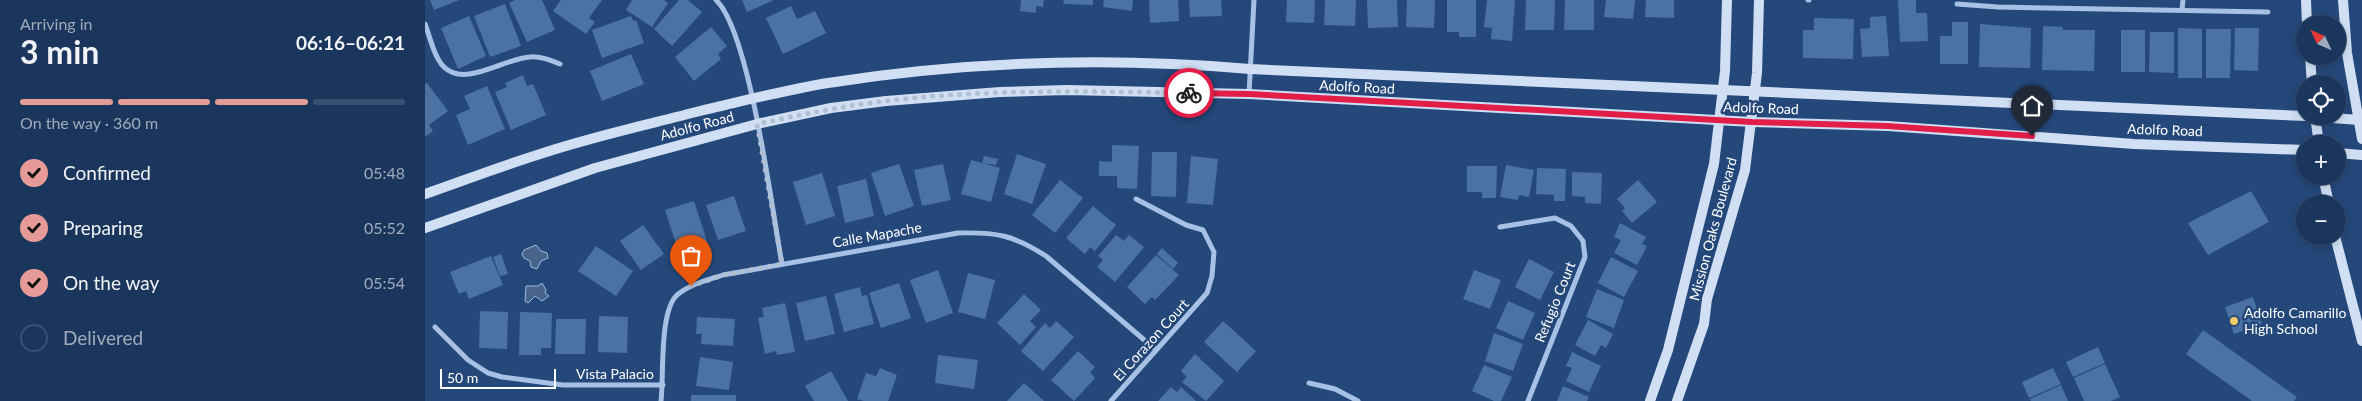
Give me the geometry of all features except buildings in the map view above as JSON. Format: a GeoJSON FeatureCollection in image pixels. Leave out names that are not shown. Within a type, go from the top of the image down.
{"type":"FeatureCollection","features":[{"type":"Feature","properties":{"kind":"main road","name":"Mission Oaks Boulevard"},"geometry":{"type":"LineString","coordinates":[[1650,401],[1668,350],[1712,173],[1723,91],[1727,0]]}},
{"type":"Feature","properties":{"kind":"main road","name":"Mission Oaks Boulevard"},"geometry":{"type":"LineString","coordinates":[[1677,401],[1704,324],[1707,299],[1745,170],[1755,93],[1759,0]]}},
{"type":"Feature","properties":{"kind":"main road"},"geometry":{"type":"LineString","coordinates":[[2306,0],[2307,15]]}},
{"type":"Feature","properties":{"kind":"main road"},"geometry":{"type":"LineString","coordinates":[[2343,0],[2347,53],[2362,139]]}},
{"type":"Feature","properties":{"kind":"main road","name":"Adolfo Road"},"geometry":{"type":"LineString","coordinates":[[425,194],[538,154],[752,99],[827,83],[924,70],[1003,64],[1122,61],[1250,69],[1755,93],[2296,116]]}},
{"type":"Feature","properties":{"kind":"main road","name":"Adolfo Road"},"geometry":{"type":"LineString","coordinates":[[425,228],[595,168],[757,124],[831,108],[954,95],[1067,90],[1249,94],[1752,122],[1887,126],[2134,144],[2296,150]]}},
{"type":"Feature","properties":{"kind":"main road","name":"Adolfo Road"},"geometry":{"type":"LineString","coordinates":[[2346,119],[2359,120]]}},
{"type":"Feature","properties":{"kind":"main road"},"geometry":{"type":"LineString","coordinates":[[2346,154],[2362,155]]}},
{"type":"Feature","properties":{"kind":"main road"},"geometry":{"type":"LineString","coordinates":[[2337,245],[2362,341]]}},
{"type":"Feature","properties":{"kind":"street"},"geometry":{"type":"LineString","coordinates":[[716,0],[721,5],[734,29],[752,99],[782,264]]}},
{"type":"Feature","properties":{"kind":"street"},"geometry":{"type":"LineString","coordinates":[[1249,94],[1254,0]]}},
{"type":"Feature","properties":{"kind":"street"},"geometry":{"type":"LineString","coordinates":[[1998,0],[1998,7]]}},
{"type":"Feature","properties":{"kind":"street"},"geometry":{"type":"LineString","coordinates":[[2182,10],[2183,0]]}},
{"type":"Feature","properties":{"kind":"street"},"geometry":{"type":"LineString","coordinates":[[1957,4],[1998,7],[2268,12]]}},
{"type":"Feature","properties":{"kind":"street"},"geometry":{"type":"LineString","coordinates":[[425,24],[439,60],[444,67],[460,75],[472,74],[530,57],[547,59],[560,64]]}},
{"type":"Feature","properties":{"kind":"street","name":"El Corazon Court"},"geometry":{"type":"LineString","coordinates":[[1111,401],[1207,293],[1212,276],[1214,252],[1203,230],[1186,225],[1136,199]]}},
{"type":"Feature","properties":{"kind":"street","name":"Refugio Court"},"geometry":{"type":"LineString","coordinates":[[1500,227],[1555,218],[1571,226],[1583,241],[1585,257],[1528,401]]}},
{"type":"Feature","properties":{"kind":"street","name":"Calle Mapache"},"geometry":{"type":"LineString","coordinates":[[661,401],[664,331],[668,312],[676,296],[691,286],[723,275],[958,233],[988,232],[1013,237],[1046,256],[1156,350]]}},
{"type":"Feature","properties":{"kind":"street","name":"Vista Palacio"},"geometry":{"type":"LineString","coordinates":[[435,327],[468,360],[488,373],[502,377],[563,385],[663,385]]}},
{"type":"Feature","properties":{"kind":"street"},"geometry":{"type":"LineString","coordinates":[[1309,383],[1335,389],[1358,401]]}},
{"type":"Feature","properties":{"kind":"water"},"geometry":{"type":"Polygon","coordinates":[[[536,245],[541,251],[547,253],[548,258],[541,261],[537,269],[531,267],[530,261],[524,258],[522,254],[524,250],[536,245]]]}},
{"type":"Feature","properties":{"kind":"water"},"geometry":{"type":"Polygon","coordinates":[[[542,283],[546,290],[545,293],[549,296],[542,301],[535,296],[528,303],[525,301],[526,286],[538,286],[542,283]]]}},
{"type":"Feature","properties":{"kind":"way so far"},"geometry":{"type":"LineString","coordinates":[[691,286],[723,275],[782,264],[757,124],[831,108],[935,96],[1067,90],[1189,93]]}},
{"type":"Feature","properties":{"kind":"place","name":"Adolfo Camarillo High School"},"geometry":{"type":"Point","coordinates":[2234,321]}},
{"type":"Feature","properties":{"kind":"route"},"geometry":{"type":"LineString","coordinates":[[1189,93],[1249,94],[1752,122],[1887,126],[2032,136]]}}]}
